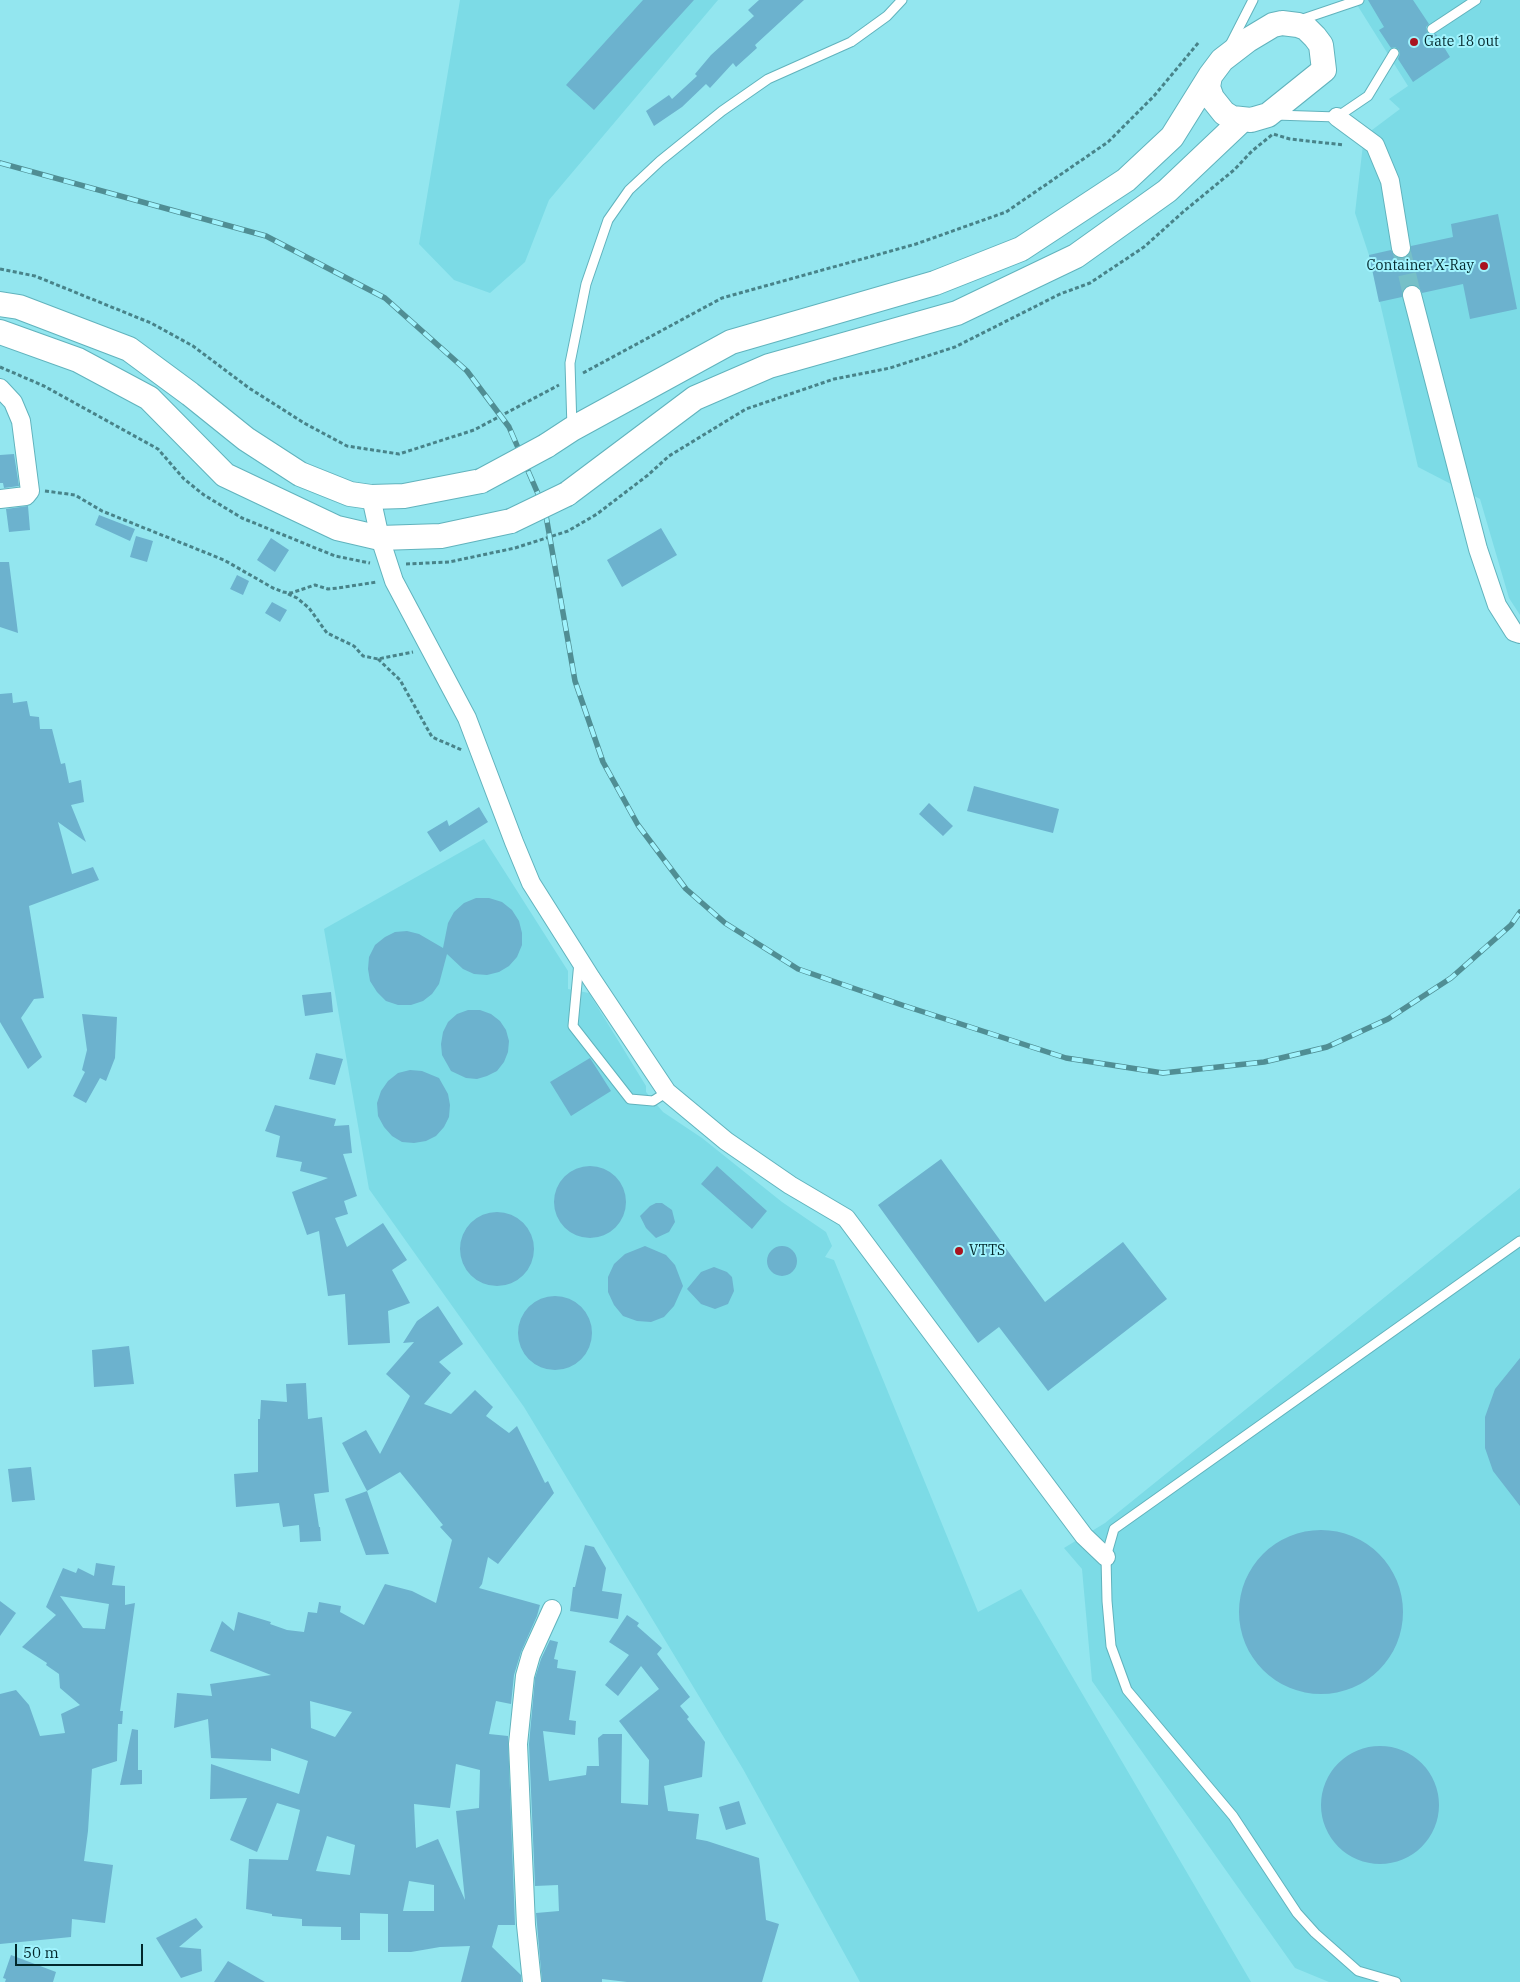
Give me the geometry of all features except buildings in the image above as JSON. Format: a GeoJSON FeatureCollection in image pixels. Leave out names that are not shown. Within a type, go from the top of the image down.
{"type":"FeatureCollection","features":[{"type":"Feature","properties":{"kind":"main road"},"geometry":{"type":"LineString","coordinates":[[0,304],[19,307],[129,349],[190,394],[246,439],[300,474],[350,494],[371,497],[404,496],[481,481],[731,342],[935,283],[1021,249],[1126,180],[1172,136],[1216,68],[1248,40],[1273,25],[1290,24],[1306,28],[1321,45],[1324,70],[1268,115],[1251,120],[1242,120],[1232,118],[1217,106],[1212,98],[1208,87],[1216,68]]}},
{"type":"Feature","properties":{"kind":"main road"},"geometry":{"type":"LineString","coordinates":[[0,332],[78,360],[149,398],[225,475],[337,528],[380,538],[442,536],[511,521],[567,494],[695,398],[769,366],[957,314],[1076,256],[1167,191],[1242,120]]}},
{"type":"Feature","properties":{"kind":"street"},"geometry":{"type":"LineString","coordinates":[[1337,116],[1375,146],[1390,181],[1401,248]]}},
{"type":"Feature","properties":{"kind":"street"},"geometry":{"type":"LineString","coordinates":[[1412,295],[1478,549],[1497,605],[1514,632],[1520,634]]}},
{"type":"Feature","properties":{"kind":"street"},"geometry":{"type":"LineString","coordinates":[[0,388],[13,402],[21,421],[30,489],[30,493],[26,496],[0,499]]}},
{"type":"Feature","properties":{"kind":"street"},"geometry":{"type":"LineString","coordinates":[[371,497],[380,538],[394,581],[467,718],[531,883],[579,959],[668,1092],[726,1141],[790,1184],[846,1218],[1084,1536],[1106,1557]]}},
{"type":"Feature","properties":{"kind":"street"},"geometry":{"type":"LineString","coordinates":[[532,1982],[526,1925],[518,1744],[525,1676],[532,1654],[552,1609]]}},
{"type":"Feature","properties":{"kind":"lane"},"geometry":{"type":"LineString","coordinates":[[572,429],[570,363],[586,284],[608,220],[629,190],[660,161],[768,79],[851,42],[887,16],[902,0]]}},
{"type":"Feature","properties":{"kind":"lane"},"geometry":{"type":"LineString","coordinates":[[1216,68],[1253,0]]}},
{"type":"Feature","properties":{"kind":"lane"},"geometry":{"type":"LineString","coordinates":[[1290,24],[1359,0]]}},
{"type":"Feature","properties":{"kind":"lane"},"geometry":{"type":"LineString","coordinates":[[1432,29],[1476,0]]}},
{"type":"Feature","properties":{"kind":"lane"},"geometry":{"type":"LineString","coordinates":[[1268,115],[1337,116],[1368,96],[1394,53]]}},
{"type":"Feature","properties":{"kind":"lane"},"geometry":{"type":"LineString","coordinates":[[579,959],[573,1026],[630,1100],[654,1101],[668,1092]]}},
{"type":"Feature","properties":{"kind":"lane"},"geometry":{"type":"LineString","coordinates":[[1396,1982],[1358,1971],[1315,1933],[1297,1913],[1233,1816],[1127,1690],[1110,1646],[1106,1557],[1114,1530],[1520,1241]]}},
{"type":"Feature","properties":{"kind":"path"},"geometry":{"type":"LineString","coordinates":[[0,269],[35,276],[151,322],[193,346],[249,388],[304,423],[347,446],[399,454],[474,430],[722,298],[916,244],[1006,212],[1108,142],[1154,96],[1199,42]]}},
{"type":"Feature","properties":{"kind":"path"},"geometry":{"type":"LineString","coordinates":[[30,489],[75,495],[102,511],[224,560],[273,588],[297,598],[309,608],[327,633],[354,646],[363,656],[378,659],[414,652],[438,661]]}},
{"type":"Feature","properties":{"kind":"path"},"geometry":{"type":"LineString","coordinates":[[282,592],[291,593],[315,585],[328,589],[370,582],[394,581]]}},
{"type":"Feature","properties":{"kind":"path"},"geometry":{"type":"LineString","coordinates":[[378,659],[400,680],[432,737],[464,751]]}},
{"type":"Feature","properties":{"kind":"shaded area"},"geometry":{"type":"Polygon","coordinates":[[[460,0],[718,0],[549,200],[525,262],[490,293],[454,280],[419,244],[460,0]]]}},
{"type":"Feature","properties":{"kind":"shaded area"},"geometry":{"type":"Polygon","coordinates":[[[1354,0],[1520,0],[1520,615],[1509,598],[1480,499],[1418,467],[1369,255],[1355,213],[1364,136],[1400,109],[1389,99],[1408,86],[1354,0]]]}},
{"type":"Feature","properties":{"kind":"shaded area"},"geometry":{"type":"Polygon","coordinates":[[[484,839],[568,971],[568,989],[589,993],[646,1086],[646,1092],[663,1112],[702,1138],[782,1202],[826,1232],[832,1246],[825,1257],[834,1260],[978,1612],[1021,1589],[1251,1982],[860,1982],[743,1769],[524,1407],[369,1189],[324,929],[484,839]]]}},
{"type":"Feature","properties":{"kind":"shaded area"},"geometry":{"type":"Polygon","coordinates":[[[1520,1188],[1520,1982],[1329,1982],[1295,1968],[1092,1681],[1082,1569],[1064,1548],[1105,1523],[1520,1188]]]}},
{"type":"Feature","properties":{"kind":"tunnel"},"geometry":{"type":"LineString","coordinates":[[1401,248],[1412,295]]}},
{"type":"Feature","properties":{"kind":"railway"},"geometry":{"type":"LineString","coordinates":[[0,163],[266,236],[385,298],[467,371],[509,427],[545,510],[575,681],[603,762],[638,825],[686,889],[725,923],[798,969],[1066,1058],[1163,1073],[1264,1062],[1327,1047],[1388,1019],[1451,978],[1511,925],[1520,912]]}},
{"type":"Feature","properties":{"kind":"place","name":"Gate 18 out"},"geometry":{"type":"Point","coordinates":[1414,42]}},
{"type":"Feature","properties":{"kind":"place","name":"Container X-Ray"},"geometry":{"type":"Point","coordinates":[1484,266]}},
{"type":"Feature","properties":{"kind":"place","name":"VTTS"},"geometry":{"type":"Point","coordinates":[959,1251]}}]}
